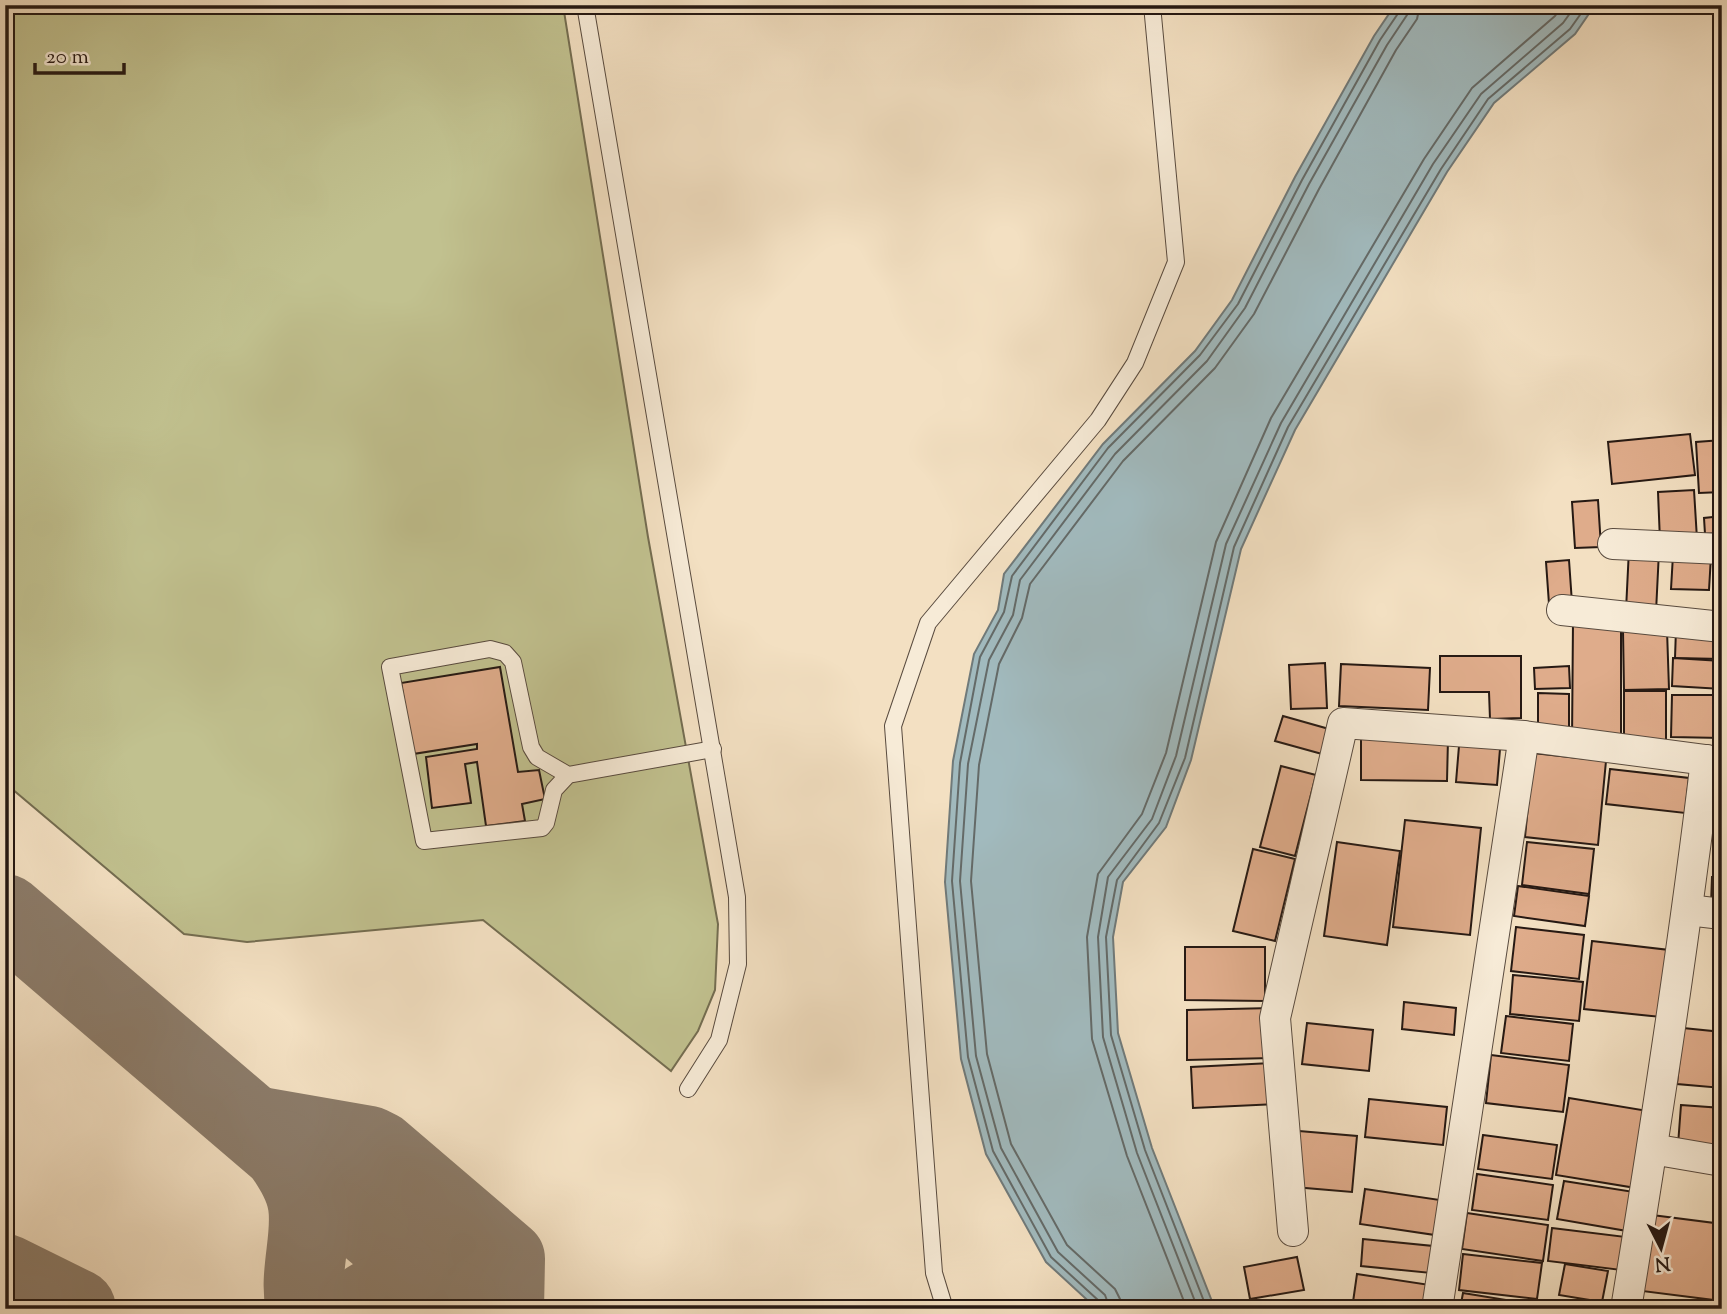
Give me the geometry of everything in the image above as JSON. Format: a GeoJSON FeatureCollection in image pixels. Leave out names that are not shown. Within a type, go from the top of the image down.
{"type":"FeatureCollection","features":[{"type":"Feature","properties":{"kind":"street"},"geometry":{"type":"LineString","coordinates":[[1613,544],[1722,550]]}},
{"type":"Feature","properties":{"kind":"street"},"geometry":{"type":"LineString","coordinates":[[1562,610],[1722,627]]}},
{"type":"Feature","properties":{"kind":"street"},"geometry":{"type":"LineString","coordinates":[[1293,1231],[1275,1018],[1343,723],[1524,736],[1718,758],[1688,910],[1653,1149],[1626,1309]]}},
{"type":"Feature","properties":{"kind":"street"},"geometry":{"type":"LineString","coordinates":[[1437,1309],[1524,736]]}},
{"type":"Feature","properties":{"kind":"street"},"geometry":{"type":"LineString","coordinates":[[1688,910],[1722,914]]}},
{"type":"Feature","properties":{"kind":"street"},"geometry":{"type":"LineString","coordinates":[[1653,1149],[1722,1161]]}},
{"type":"Feature","properties":{"kind":"lane"},"geometry":{"type":"LineString","coordinates":[[585,5],[737,897],[738,964],[719,1041],[688,1089]]}},
{"type":"Feature","properties":{"kind":"lane"},"geometry":{"type":"LineString","coordinates":[[945,1309],[934,1273],[893,726],[928,623],[1098,420],[1135,363],[1176,262],[1152,5]]}},
{"type":"Feature","properties":{"kind":"lane"},"geometry":{"type":"LineString","coordinates":[[568,775],[537,757],[531,747],[513,663],[505,653],[490,649],[390,667],[424,841],[542,828],[546,823],[554,790],[568,775],[713,749]]}},
{"type":"Feature","properties":{"kind":"green space"},"geometry":{"type":"Polygon","coordinates":[[[5,5],[563,5],[648,537],[718,924],[715,990],[698,1031],[671,1071],[483,920],[247,942],[184,934],[5,783],[5,5]]]}},
{"type":"Feature","properties":{"kind":"water"},"geometry":{"type":"Polygon","coordinates":[[[1395,5],[1595,5],[1575,34],[1494,103],[1447,172],[1295,430],[1241,549],[1191,760],[1166,827],[1123,882],[1113,937],[1118,1033],[1152,1148],[1215,1309],[1097,1309],[1046,1262],[986,1154],[961,1059],[945,882],[953,761],[974,654],[998,610],[1004,574],[1103,444],[1195,351],[1232,300],[1295,177],[1374,36],[1395,5]]]}},
{"type":"Feature","properties":{"kind":"building"},"geometry":{"type":"Polygon","coordinates":[[[1690,434],[1695,475],[1612,484],[1608,442],[1690,434]]]}},
{"type":"Feature","properties":{"kind":"building"},"geometry":{"type":"Polygon","coordinates":[[[1722,440],[1722,492],[1699,493],[1696,442],[1722,440]]]}},
{"type":"Feature","properties":{"kind":"building"},"geometry":{"type":"Polygon","coordinates":[[[1694,490],[1697,539],[1660,541],[1658,492],[1694,490]]]}},
{"type":"Feature","properties":{"kind":"building"},"geometry":{"type":"Polygon","coordinates":[[[1598,500],[1601,547],[1575,548],[1572,502],[1598,500]]]}},
{"type":"Feature","properties":{"kind":"building"},"geometry":{"type":"Polygon","coordinates":[[[1722,516],[1722,533],[1705,534],[1704,518],[1722,516]]]}},
{"type":"Feature","properties":{"kind":"building"},"geometry":{"type":"Polygon","coordinates":[[[1629,549],[1659,551],[1656,612],[1626,610],[1629,549]]]}},
{"type":"Feature","properties":{"kind":"building"},"geometry":{"type":"Polygon","coordinates":[[[1673,555],[1711,556],[1709,590],[1671,589],[1673,555]]]}},
{"type":"Feature","properties":{"kind":"building"},"geometry":{"type":"Polygon","coordinates":[[[1569,560],[1572,603],[1549,604],[1546,562],[1569,560]]]}},
{"type":"Feature","properties":{"kind":"building"},"geometry":{"type":"Polygon","coordinates":[[[1573,621],[1621,621],[1621,741],[1572,741],[1573,621]]]}},
{"type":"Feature","properties":{"kind":"building"},"geometry":{"type":"Polygon","coordinates":[[[1676,629],[1722,631],[1722,659],[1675,658],[1676,629]]]}},
{"type":"Feature","properties":{"kind":"building"},"geometry":{"type":"Polygon","coordinates":[[[1667,630],[1669,689],[1624,690],[1623,631],[1667,630]]]}},
{"type":"Feature","properties":{"kind":"building"},"geometry":{"type":"Polygon","coordinates":[[[1440,656],[1521,656],[1521,718],[1490,719],[1489,692],[1440,692],[1440,656]]]}},
{"type":"Feature","properties":{"kind":"building"},"geometry":{"type":"Polygon","coordinates":[[[1673,658],[1722,661],[1722,689],[1672,686],[1673,658]]]}},
{"type":"Feature","properties":{"kind":"building"},"geometry":{"type":"Polygon","coordinates":[[[1325,663],[1327,708],[1291,709],[1289,665],[1325,663]]]}},
{"type":"Feature","properties":{"kind":"building"},"geometry":{"type":"Polygon","coordinates":[[[1341,664],[1430,668],[1428,710],[1339,706],[1341,664]]]}},
{"type":"Feature","properties":{"kind":"building"},"geometry":{"type":"Polygon","coordinates":[[[1569,666],[1570,688],[1535,689],[1534,668],[1569,666]]]}},
{"type":"Feature","properties":{"kind":"building"},"geometry":{"type":"Polygon","coordinates":[[[500,667],[518,772],[539,770],[545,799],[522,804],[525,821],[486,826],[477,762],[465,764],[471,803],[432,808],[426,757],[477,749],[477,744],[413,754],[401,683],[500,667]]]}},
{"type":"Feature","properties":{"kind":"building"},"geometry":{"type":"Polygon","coordinates":[[[1624,691],[1666,691],[1666,747],[1624,747],[1624,691]]]}},
{"type":"Feature","properties":{"kind":"building"},"geometry":{"type":"Polygon","coordinates":[[[1538,693],[1569,694],[1569,736],[1538,737],[1538,693]]]}},
{"type":"Feature","properties":{"kind":"building"},"geometry":{"type":"Polygon","coordinates":[[[1672,695],[1722,695],[1722,738],[1671,737],[1672,695]]]}},
{"type":"Feature","properties":{"kind":"building"},"geometry":{"type":"Polygon","coordinates":[[[1283,716],[1329,729],[1322,754],[1275,741],[1283,716]]]}},
{"type":"Feature","properties":{"kind":"building"},"geometry":{"type":"Polygon","coordinates":[[[1460,734],[1501,737],[1497,785],[1456,782],[1460,734]]]}},
{"type":"Feature","properties":{"kind":"building"},"geometry":{"type":"Polygon","coordinates":[[[1361,738],[1448,739],[1447,781],[1361,780],[1361,738]]]}},
{"type":"Feature","properties":{"kind":"building"},"geometry":{"type":"Polygon","coordinates":[[[1533,753],[1606,761],[1598,845],[1525,837],[1533,753]]]}},
{"type":"Feature","properties":{"kind":"building"},"geometry":{"type":"Polygon","coordinates":[[[1281,766],[1316,775],[1295,856],[1260,847],[1281,766]]]}},
{"type":"Feature","properties":{"kind":"building"},"geometry":{"type":"Polygon","coordinates":[[[1610,769],[1689,778],[1685,813],[1606,804],[1610,769]]]}},
{"type":"Feature","properties":{"kind":"building"},"geometry":{"type":"Polygon","coordinates":[[[1717,779],[1722,779],[1722,860],[1714,860],[1717,779]]]}},
{"type":"Feature","properties":{"kind":"building"},"geometry":{"type":"Polygon","coordinates":[[[1405,820],[1481,828],[1470,935],[1393,927],[1405,820]]]}},
{"type":"Feature","properties":{"kind":"building"},"geometry":{"type":"Polygon","coordinates":[[[1337,842],[1400,851],[1387,945],[1324,936],[1337,842]]]}},
{"type":"Feature","properties":{"kind":"building"},"geometry":{"type":"Polygon","coordinates":[[[1527,842],[1594,849],[1589,894],[1522,885],[1527,842]]]}},
{"type":"Feature","properties":{"kind":"building"},"geometry":{"type":"Polygon","coordinates":[[[1253,849],[1295,859],[1275,941],[1233,931],[1253,849]]]}},
{"type":"Feature","properties":{"kind":"building"},"geometry":{"type":"Polygon","coordinates":[[[1712,877],[1722,877],[1722,905],[1711,905],[1712,877]]]}},
{"type":"Feature","properties":{"kind":"building"},"geometry":{"type":"Polygon","coordinates":[[[1518,886],[1589,896],[1585,926],[1514,916],[1518,886]]]}},
{"type":"Feature","properties":{"kind":"building"},"geometry":{"type":"Polygon","coordinates":[[[1516,927],[1584,935],[1579,979],[1511,971],[1516,927]]]}},
{"type":"Feature","properties":{"kind":"building"},"geometry":{"type":"Polygon","coordinates":[[[1592,941],[1669,950],[1661,1017],[1584,1009],[1592,941]]]}},
{"type":"Feature","properties":{"kind":"building"},"geometry":{"type":"Polygon","coordinates":[[[1185,947],[1265,947],[1265,1001],[1185,1000],[1185,947]]]}},
{"type":"Feature","properties":{"kind":"building"},"geometry":{"type":"Polygon","coordinates":[[[1513,975],[1583,982],[1579,1021],[1510,1014],[1513,975]]]}},
{"type":"Feature","properties":{"kind":"building"},"geometry":{"type":"Polygon","coordinates":[[[1404,1002],[1456,1008],[1454,1035],[1402,1029],[1404,1002]]]}},
{"type":"Feature","properties":{"kind":"building"},"geometry":{"type":"Polygon","coordinates":[[[1272,1008],[1273,1058],[1187,1060],[1187,1010],[1272,1008]]]}},
{"type":"Feature","properties":{"kind":"building"},"geometry":{"type":"Polygon","coordinates":[[[1506,1016],[1573,1024],[1569,1061],[1501,1053],[1506,1016]]]}},
{"type":"Feature","properties":{"kind":"building"},"geometry":{"type":"Polygon","coordinates":[[[1307,1023],[1373,1030],[1369,1071],[1302,1064],[1307,1023]]]}},
{"type":"Feature","properties":{"kind":"building"},"geometry":{"type":"Polygon","coordinates":[[[1683,1028],[1722,1032],[1722,1088],[1677,1084],[1683,1028]]]}},
{"type":"Feature","properties":{"kind":"building"},"geometry":{"type":"Polygon","coordinates":[[[1491,1055],[1569,1065],[1563,1112],[1486,1103],[1491,1055]]]}},
{"type":"Feature","properties":{"kind":"building"},"geometry":{"type":"Polygon","coordinates":[[[1274,1063],[1275,1104],[1193,1108],[1191,1067],[1274,1063]]]}},
{"type":"Feature","properties":{"kind":"building"},"geometry":{"type":"Polygon","coordinates":[[[1569,1098],[1648,1111],[1636,1188],[1556,1175],[1569,1098]]]}},
{"type":"Feature","properties":{"kind":"building"},"geometry":{"type":"Polygon","coordinates":[[[1369,1099],[1447,1107],[1443,1145],[1365,1137],[1369,1099]]]}},
{"type":"Feature","properties":{"kind":"building"},"geometry":{"type":"Polygon","coordinates":[[[1681,1105],[1722,1108],[1722,1148],[1678,1145],[1681,1105]]]}},
{"type":"Feature","properties":{"kind":"building"},"geometry":{"type":"Polygon","coordinates":[[[1299,1131],[1357,1136],[1352,1192],[1294,1187],[1299,1131]]]}},
{"type":"Feature","properties":{"kind":"building"},"geometry":{"type":"Polygon","coordinates":[[[1483,1135],[1557,1145],[1552,1179],[1478,1169],[1483,1135]]]}},
{"type":"Feature","properties":{"kind":"building"},"geometry":{"type":"Polygon","coordinates":[[[1477,1174],[1553,1185],[1548,1220],[1472,1210],[1477,1174]]]}},
{"type":"Feature","properties":{"kind":"building"},"geometry":{"type":"Polygon","coordinates":[[[1564,1181],[1634,1192],[1627,1231],[1557,1219],[1564,1181]]]}},
{"type":"Feature","properties":{"kind":"building"},"geometry":{"type":"Polygon","coordinates":[[[1365,1189],[1440,1200],[1435,1235],[1360,1224],[1365,1189]]]}},
{"type":"Feature","properties":{"kind":"building"},"geometry":{"type":"Polygon","coordinates":[[[1467,1213],[1548,1225],[1543,1261],[1462,1249],[1467,1213]]]}},
{"type":"Feature","properties":{"kind":"building"},"geometry":{"type":"Polygon","coordinates":[[[1652,1215],[1722,1224],[1722,1301],[1642,1291],[1652,1215]]]}},
{"type":"Feature","properties":{"kind":"building"},"geometry":{"type":"Polygon","coordinates":[[[1552,1228],[1626,1237],[1621,1270],[1548,1261],[1552,1228]]]}},
{"type":"Feature","properties":{"kind":"building"},"geometry":{"type":"Polygon","coordinates":[[[1363,1239],[1433,1246],[1431,1273],[1361,1266],[1363,1239]]]}},
{"type":"Feature","properties":{"kind":"building"},"geometry":{"type":"Polygon","coordinates":[[[1463,1254],[1542,1263],[1537,1299],[1459,1290],[1463,1254]]]}},
{"type":"Feature","properties":{"kind":"building"},"geometry":{"type":"Polygon","coordinates":[[[1297,1257],[1304,1290],[1250,1299],[1244,1267],[1297,1257]]]}},
{"type":"Feature","properties":{"kind":"building"},"geometry":{"type":"Polygon","coordinates":[[[1565,1264],[1608,1271],[1602,1302],[1559,1295],[1565,1264]]]}},
{"type":"Feature","properties":{"kind":"building"},"geometry":{"type":"Polygon","coordinates":[[[1357,1274],[1430,1285],[1427,1309],[1352,1309],[1357,1274]]]}},
{"type":"Feature","properties":{"kind":"building"},"geometry":{"type":"Polygon","coordinates":[[[1463,1293],[1537,1305],[1537,1309],[1460,1309],[1463,1293]]]}},
{"type":"Feature","properties":{"kind":"building"},"geometry":{"type":"Polygon","coordinates":[[[1547,1302],[1599,1306],[1599,1309],[1547,1309],[1547,1302]]]}},
{"type":"Feature","properties":{"kind":"building"},"geometry":{"type":"Polygon","coordinates":[[[1658,1302],[1703,1309],[1657,1309],[1658,1302]]]}},
{"type":"Feature","properties":{"kind":"taxiway"},"geometry":{"type":"LineString","coordinates":[[5,914],[467,1309]]}},
{"type":"Feature","properties":{"kind":"taxiway"},"geometry":{"type":"LineString","coordinates":[[254,1126],[369,1146],[379,1151],[505,1259],[504,1309]]}},
{"type":"Feature","properties":{"kind":"taxiway"},"geometry":{"type":"LineString","coordinates":[[282,1150],[301,1183],[308,1205],[309,1231],[304,1283],[306,1309]]}},
{"type":"Feature","properties":{"kind":"taxiway"},"geometry":{"type":"LineString","coordinates":[[5,1274],[76,1309]]}},
{"type":"Feature","properties":{"kind":"taxiway"},"geometry":{"type":"LineString","coordinates":[[358,1309],[384,1293],[408,1288],[433,1291],[460,1303]]}}]}
